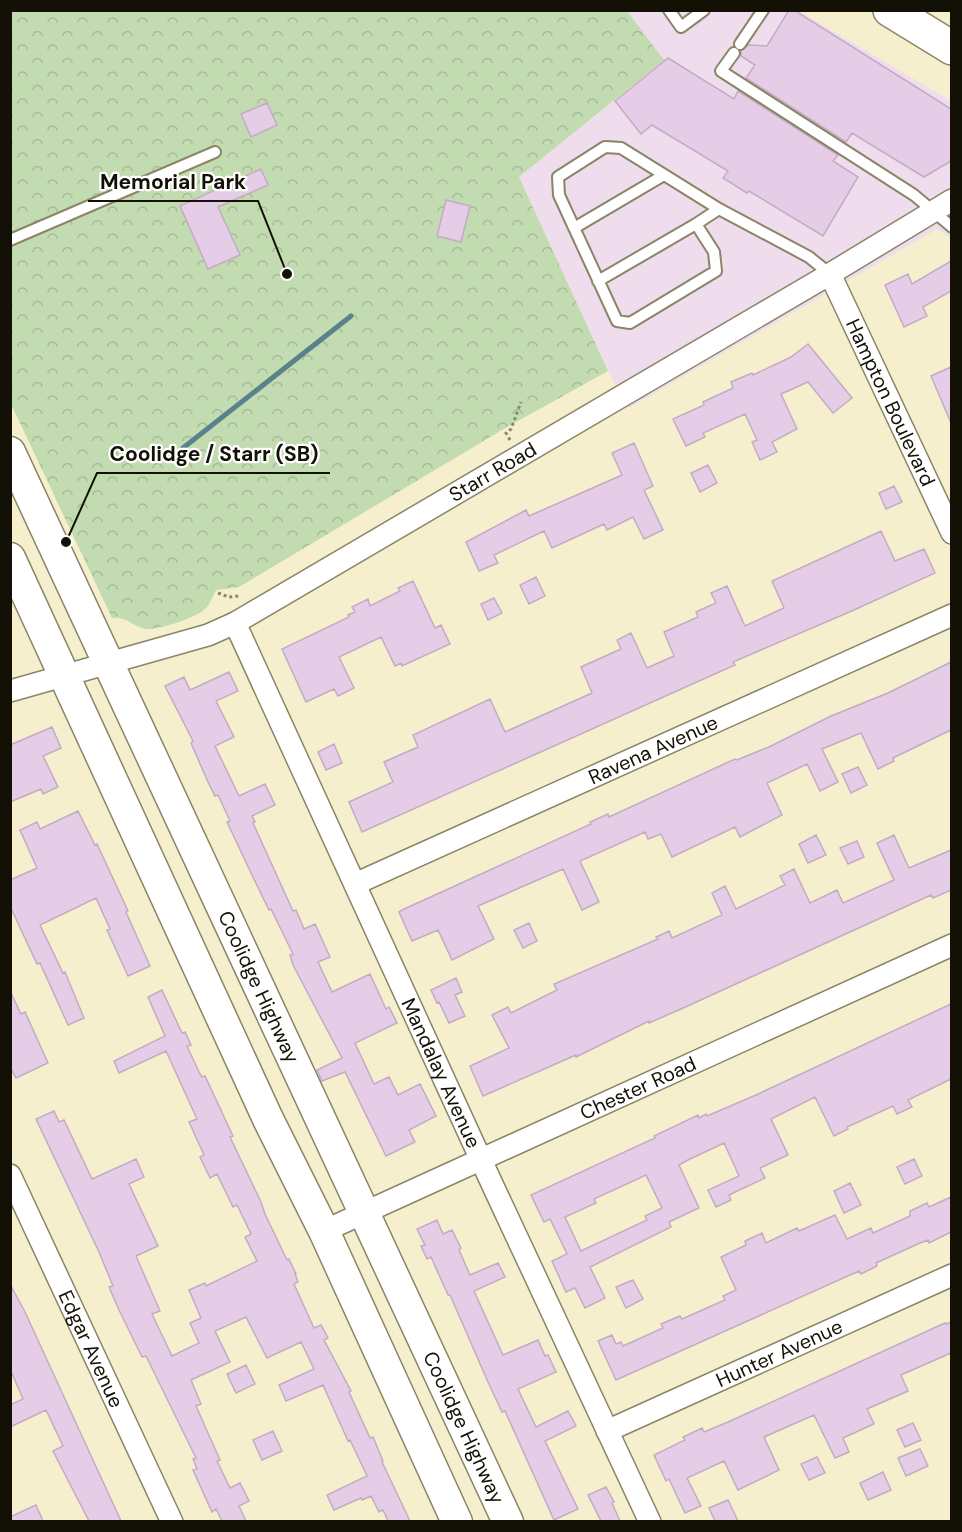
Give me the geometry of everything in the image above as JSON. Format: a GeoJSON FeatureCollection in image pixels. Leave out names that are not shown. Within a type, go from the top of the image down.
{"type":"FeatureCollection","features":[{"type":"Feature","properties":{"kind":"main road"},"geometry":{"type":"LineString","coordinates":[[890,10],[951,48]]}},
{"type":"Feature","properties":{"kind":"main road","name":"Coolidge Highway"},"geometry":{"type":"LineString","coordinates":[[10,452],[508,1521]]}},
{"type":"Feature","properties":{"kind":"main road"},"geometry":{"type":"LineString","coordinates":[[10,558],[268,1119],[324,1231],[457,1521]]}},
{"type":"Feature","properties":{"kind":"main road"},"geometry":{"type":"LineString","coordinates":[[122,802],[123,791],[130,783],[161,776]]}},
{"type":"Feature","properties":{"kind":"street","name":"Starr Road"},"geometry":{"type":"LineString","coordinates":[[10,691],[208,635],[235,623],[830,274],[951,200]]}},
{"type":"Feature","properties":{"kind":"street","name":"Hampton Boulevard"},"geometry":{"type":"LineString","coordinates":[[830,274],[951,533]]}},
{"type":"Feature","properties":{"kind":"street","name":"Ravena Avenue"},"geometry":{"type":"LineString","coordinates":[[356,884],[951,615]]}},
{"type":"Feature","properties":{"kind":"street","name":"Mandalay Avenue"},"geometry":{"type":"LineString","coordinates":[[235,623],[480,1158],[650,1521]]}},
{"type":"Feature","properties":{"kind":"street","name":"Chester Road"},"geometry":{"type":"LineString","coordinates":[[324,1231],[951,945]]}},
{"type":"Feature","properties":{"kind":"street","name":"Edgar Avenue"},"geometry":{"type":"LineString","coordinates":[[10,1175],[172,1521]]}},
{"type":"Feature","properties":{"kind":"street","name":"Hunter Avenue"},"geometry":{"type":"LineString","coordinates":[[607,1431],[951,1275]]}},
{"type":"Feature","properties":{"kind":"lane"},"geometry":{"type":"LineString","coordinates":[[669,10],[681,27],[704,10]]}},
{"type":"Feature","properties":{"kind":"lane"},"geometry":{"type":"LineString","coordinates":[[763,10],[721,71],[914,195],[951,227]]}},
{"type":"Feature","properties":{"kind":"lane"},"geometry":{"type":"LineString","coordinates":[[696,224],[714,252],[716,271],[630,323],[617,321],[559,195],[558,177],[605,147],[621,148],[719,209],[810,257],[830,274]]}},
{"type":"Feature","properties":{"kind":"lane"},"geometry":{"type":"LineString","coordinates":[[10,240],[215,152]]}},
{"type":"Feature","properties":{"kind":"lane"},"geometry":{"type":"LineString","coordinates":[[574,228],[664,175]]}},
{"type":"Feature","properties":{"kind":"lane"},"geometry":{"type":"LineString","coordinates":[[598,281],[719,209]]}},
{"type":"Feature","properties":{"kind":"path"},"geometry":{"type":"LineString","coordinates":[[519,456],[506,433],[512,429],[521,402]]}},
{"type":"Feature","properties":{"kind":"shaded area"},"geometry":{"type":"Polygon","coordinates":[[[627,11],[799,11],[951,101],[951,237],[937,229],[629,408],[608,371],[519,177],[664,61],[627,11]]]}},
{"type":"Feature","properties":{"kind":"green space"},"geometry":{"type":"Polygon","coordinates":[[[10,11],[627,11],[664,60],[519,177],[608,371],[507,427],[239,587],[216,590],[207,607],[188,619],[146,629],[126,620],[112,618],[11,404],[10,11]]]}},
{"type":"Feature","properties":{"kind":"building"},"geometry":{"type":"Polygon","coordinates":[[[789,10],[794,10],[951,109],[951,161],[924,177],[852,133],[846,142],[746,78],[755,65],[741,56],[741,51],[748,45],[767,46],[789,10]]]}},
{"type":"Feature","properties":{"kind":"building"},"geometry":{"type":"Polygon","coordinates":[[[668,58],[734,99],[738,91],[838,155],[833,161],[858,177],[823,236],[723,178],[728,171],[652,125],[641,134],[615,101],[668,58]]]}},
{"type":"Feature","properties":{"kind":"building"},"geometry":{"type":"Polygon","coordinates":[[[267,103],[277,125],[251,137],[241,114],[267,103]]]}},
{"type":"Feature","properties":{"kind":"building"},"geometry":{"type":"Polygon","coordinates":[[[261,169],[268,185],[218,207],[240,255],[208,269],[180,206],[261,169]]]}},
{"type":"Feature","properties":{"kind":"building"},"geometry":{"type":"Polygon","coordinates":[[[446,200],[470,206],[461,242],[437,236],[446,200]]]}},
{"type":"Feature","properties":{"kind":"building"},"geometry":{"type":"Polygon","coordinates":[[[951,261],[951,291],[923,307],[927,316],[904,327],[885,285],[908,274],[912,284],[951,261]]]}},
{"type":"Feature","properties":{"kind":"building"},"geometry":{"type":"Polygon","coordinates":[[[808,344],[852,398],[833,413],[808,382],[781,394],[797,429],[772,442],[777,452],[760,460],[752,442],[757,440],[745,414],[703,433],[705,437],[686,446],[673,419],[733,388],[731,382],[752,373],[753,375],[791,357],[808,344]]]}},
{"type":"Feature","properties":{"kind":"building"},"geometry":{"type":"Polygon","coordinates":[[[951,367],[951,423],[931,376],[951,367]]]}},
{"type":"Feature","properties":{"kind":"building"},"geometry":{"type":"Polygon","coordinates":[[[634,443],[653,486],[644,490],[663,530],[644,539],[633,517],[607,530],[604,524],[552,548],[544,531],[494,555],[498,563],[479,571],[466,542],[526,510],[529,516],[622,475],[612,453],[634,443]]]}},
{"type":"Feature","properties":{"kind":"building"},"geometry":{"type":"Polygon","coordinates":[[[708,465],[717,483],[700,492],[691,473],[708,465]]]}},
{"type":"Feature","properties":{"kind":"building"},"geometry":{"type":"Polygon","coordinates":[[[894,486],[902,502],[886,509],[879,493],[894,486]]]}},
{"type":"Feature","properties":{"kind":"building"},"geometry":{"type":"Polygon","coordinates":[[[881,531],[895,561],[924,549],[935,573],[733,662],[735,665],[362,832],[349,802],[393,782],[384,762],[418,747],[413,735],[490,699],[505,732],[592,693],[581,667],[621,649],[617,640],[631,633],[647,668],[674,656],[664,632],[698,617],[696,612],[716,603],[711,593],[727,586],[745,626],[784,608],[772,581],[881,531]]]}},
{"type":"Feature","properties":{"kind":"building"},"geometry":{"type":"Polygon","coordinates":[[[536,577],[545,596],[529,604],[520,585],[536,577]]]}},
{"type":"Feature","properties":{"kind":"building"},"geometry":{"type":"Polygon","coordinates":[[[413,581],[435,628],[441,625],[450,644],[402,666],[401,663],[395,666],[381,637],[339,657],[354,688],[338,696],[334,689],[306,702],[282,649],[349,617],[348,615],[355,612],[352,607],[368,599],[370,606],[400,591],[398,588],[413,581]]]}},
{"type":"Feature","properties":{"kind":"building"},"geometry":{"type":"Polygon","coordinates":[[[494,598],[502,613],[488,620],[481,604],[494,598]]]}},
{"type":"Feature","properties":{"kind":"building"},"geometry":{"type":"Polygon","coordinates":[[[951,662],[951,730],[893,758],[894,761],[878,769],[861,733],[822,749],[838,782],[820,791],[807,764],[767,783],[782,815],[740,837],[735,827],[672,857],[661,834],[648,839],[645,832],[580,861],[599,902],[582,910],[563,869],[478,906],[494,939],[452,960],[438,930],[412,941],[399,912],[402,910],[591,824],[590,822],[608,814],[609,817],[735,759],[771,746],[831,716],[888,693],[951,662]]]}},
{"type":"Feature","properties":{"kind":"building"},"geometry":{"type":"Polygon","coordinates":[[[229,672],[238,691],[216,701],[234,737],[215,746],[239,796],[265,784],[275,805],[252,816],[255,822],[253,823],[293,911],[296,910],[304,929],[315,924],[330,957],[318,962],[332,992],[370,974],[386,1009],[389,1007],[397,1023],[355,1043],[374,1084],[389,1077],[398,1095],[420,1084],[436,1116],[409,1130],[415,1142],[386,1156],[345,1072],[322,1081],[317,1070],[342,1058],[293,965],[290,955],[293,954],[251,873],[227,822],[230,821],[218,795],[215,796],[208,782],[191,743],[193,741],[165,686],[184,677],[190,690],[229,672]]]}},
{"type":"Feature","properties":{"kind":"building"},"geometry":{"type":"Polygon","coordinates":[[[52,727],[61,748],[43,756],[58,787],[43,794],[41,789],[10,802],[10,745],[52,727]]]}},
{"type":"Feature","properties":{"kind":"building"},"geometry":{"type":"Polygon","coordinates":[[[334,744],[342,763],[326,770],[318,752],[334,744]]]}},
{"type":"Feature","properties":{"kind":"building"},"geometry":{"type":"Polygon","coordinates":[[[858,767],[867,785],[851,793],[842,774],[858,767]]]}},
{"type":"Feature","properties":{"kind":"building"},"geometry":{"type":"Polygon","coordinates":[[[78,811],[95,845],[97,844],[150,966],[128,976],[107,930],[110,929],[96,898],[40,925],[63,973],[65,972],[84,1018],[68,1025],[40,963],[37,964],[10,906],[10,880],[37,868],[20,830],[37,822],[40,829],[78,811]]]}},
{"type":"Feature","properties":{"kind":"building"},"geometry":{"type":"Polygon","coordinates":[[[816,835],[826,855],[808,863],[799,844],[816,835]]]}},
{"type":"Feature","properties":{"kind":"building"},"geometry":{"type":"Polygon","coordinates":[[[894,835],[909,868],[951,850],[951,890],[933,898],[931,895],[681,1009],[649,1023],[649,1021],[576,1057],[576,1055],[483,1096],[470,1066],[509,1048],[492,1015],[508,1007],[511,1013],[557,990],[554,984],[658,939],[656,937],[669,931],[672,938],[722,915],[712,893],[725,886],[736,909],[785,885],[780,876],[794,869],[810,903],[837,890],[843,903],[894,880],[877,843],[894,835]]]}},
{"type":"Feature","properties":{"kind":"building"},"geometry":{"type":"Polygon","coordinates":[[[857,841],[864,857],[848,864],[840,848],[857,841]]]}},
{"type":"Feature","properties":{"kind":"building"},"geometry":{"type":"Polygon","coordinates":[[[529,923],[537,941],[523,948],[514,930],[529,923]]]}},
{"type":"Feature","properties":{"kind":"building"},"geometry":{"type":"Polygon","coordinates":[[[456,978],[462,992],[455,995],[465,1016],[449,1023],[431,990],[456,978]]]}},
{"type":"Feature","properties":{"kind":"building"},"geometry":{"type":"Polygon","coordinates":[[[162,990],[182,1033],[185,1032],[191,1045],[187,1046],[202,1077],[205,1076],[265,1214],[296,1274],[298,1282],[294,1284],[314,1328],[321,1325],[328,1338],[324,1340],[351,1391],[349,1392],[370,1438],[373,1437],[382,1462],[410,1521],[388,1521],[383,1510],[379,1512],[371,1496],[334,1510],[327,1495],[367,1476],[350,1440],[348,1441],[323,1385],[286,1401],[279,1385],[314,1369],[301,1342],[267,1358],[246,1317],[215,1331],[230,1362],[191,1380],[201,1404],[196,1406],[220,1460],[217,1461],[230,1488],[240,1483],[249,1501],[239,1506],[246,1521],[222,1521],[216,1509],[212,1512],[193,1470],[197,1469],[193,1459],[196,1458],[146,1356],[142,1357],[119,1310],[109,1287],[113,1286],[99,1252],[36,1119],[54,1111],[59,1122],[64,1120],[92,1179],[136,1159],[144,1177],[129,1184],[158,1246],[136,1256],[160,1311],[152,1314],[172,1356],[199,1343],[190,1323],[201,1318],[189,1290],[205,1283],[206,1286],[257,1261],[245,1237],[251,1234],[237,1205],[233,1207],[217,1174],[210,1178],[200,1157],[204,1155],[189,1122],[197,1119],[166,1051],[119,1073],[114,1061],[165,1036],[148,997],[162,990]]]}},
{"type":"Feature","properties":{"kind":"building"},"geometry":{"type":"Polygon","coordinates":[[[10,991],[21,1014],[25,1012],[48,1063],[16,1078],[10,1067],[10,991]]]}},
{"type":"Feature","properties":{"kind":"building"},"geometry":{"type":"Polygon","coordinates":[[[951,1004],[951,1079],[908,1100],[912,1107],[897,1114],[893,1106],[847,1127],[848,1129],[834,1136],[815,1097],[771,1119],[788,1155],[760,1168],[765,1178],[729,1195],[731,1200],[716,1207],[708,1190],[739,1176],[724,1143],[688,1160],[679,1165],[699,1208],[669,1222],[671,1227],[590,1267],[605,1298],[585,1308],[575,1288],[566,1292],[552,1261],[567,1254],[550,1219],[544,1222],[531,1195],[655,1138],[654,1136],[698,1115],[699,1118],[706,1114],[707,1116],[951,1004]],[[646,1175],[594,1199],[596,1203],[565,1217],[581,1251],[647,1220],[645,1216],[662,1208],[646,1175]]]}},
{"type":"Feature","properties":{"kind":"building"},"geometry":{"type":"Polygon","coordinates":[[[914,1159],[922,1176],[905,1184],[897,1167],[914,1159]]]}},
{"type":"Feature","properties":{"kind":"building"},"geometry":{"type":"Polygon","coordinates":[[[850,1183],[861,1205],[844,1213],[834,1191],[850,1183]]]}},
{"type":"Feature","properties":{"kind":"building"},"geometry":{"type":"Polygon","coordinates":[[[951,1197],[951,1232],[929,1243],[928,1240],[920,1243],[876,1263],[877,1266],[861,1274],[859,1271],[616,1380],[598,1341],[612,1335],[616,1344],[621,1342],[623,1346],[663,1328],[661,1324],[680,1316],[682,1319],[725,1300],[723,1296],[736,1290],[721,1257],[746,1245],[745,1241],[762,1233],[766,1243],[797,1228],[799,1231],[835,1215],[847,1239],[871,1228],[873,1233],[910,1216],[910,1211],[927,1203],[929,1207],[951,1197]]]}},
{"type":"Feature","properties":{"kind":"building"},"geometry":{"type":"Polygon","coordinates":[[[437,1220],[443,1234],[452,1230],[470,1275],[498,1263],[505,1277],[474,1291],[503,1355],[538,1340],[556,1372],[518,1389],[536,1427],[568,1411],[576,1426],[545,1441],[578,1509],[554,1520],[505,1411],[502,1412],[488,1382],[450,1295],[431,1257],[427,1259],[421,1246],[425,1245],[417,1229],[437,1220]]]}},
{"type":"Feature","properties":{"kind":"building"},"geometry":{"type":"Polygon","coordinates":[[[633,1280],[643,1299],[626,1308],[616,1287],[633,1280]]]}},
{"type":"Feature","properties":{"kind":"building"},"geometry":{"type":"Polygon","coordinates":[[[10,1284],[121,1521],[89,1521],[53,1451],[63,1446],[46,1410],[10,1427],[10,1405],[23,1399],[10,1369],[10,1284]]]}},
{"type":"Feature","properties":{"kind":"building"},"geometry":{"type":"Polygon","coordinates":[[[951,1322],[951,1353],[901,1375],[908,1391],[867,1409],[874,1424],[843,1438],[849,1452],[835,1458],[814,1415],[764,1437],[779,1470],[738,1490],[724,1461],[687,1478],[701,1506],[685,1513],[669,1479],[666,1481],[654,1455],[685,1440],[683,1437],[702,1428],[704,1432],[728,1422],[951,1322]]]}},
{"type":"Feature","properties":{"kind":"building"},"geometry":{"type":"Polygon","coordinates":[[[246,1365],[255,1384],[236,1393],[227,1374],[246,1365]]]}},
{"type":"Feature","properties":{"kind":"building"},"geometry":{"type":"Polygon","coordinates":[[[913,1423],[921,1440],[905,1447],[897,1430],[913,1423]]]}},
{"type":"Feature","properties":{"kind":"building"},"geometry":{"type":"Polygon","coordinates":[[[273,1431],[282,1451],[262,1460],[253,1440],[273,1431]]]}},
{"type":"Feature","properties":{"kind":"building"},"geometry":{"type":"Polygon","coordinates":[[[920,1449],[928,1466],[906,1476],[898,1458],[920,1449]]]}},
{"type":"Feature","properties":{"kind":"building"},"geometry":{"type":"Polygon","coordinates":[[[817,1457],[825,1473],[809,1480],[801,1464],[817,1457]]]}},
{"type":"Feature","properties":{"kind":"building"},"geometry":{"type":"Polygon","coordinates":[[[883,1472],[891,1490],[868,1500],[860,1483],[883,1472]]]}},
{"type":"Feature","properties":{"kind":"building"},"geometry":{"type":"Polygon","coordinates":[[[606,1487],[620,1521],[601,1521],[588,1495],[606,1487]]]}},
{"type":"Feature","properties":{"kind":"building"},"geometry":{"type":"Polygon","coordinates":[[[728,1500],[738,1521],[715,1521],[709,1508],[728,1500]]]}},
{"type":"Feature","properties":{"kind":"building"},"geometry":{"type":"Polygon","coordinates":[[[36,1505],[43,1521],[10,1521],[10,1517],[36,1505]]]}},
{"type":"Feature","properties":{"kind":"waterway"},"geometry":{"type":"LineString","coordinates":[[183,448],[351,316]]}},
{"type":"Feature","properties":{"kind":"place","name":"Memorial Park"},"geometry":{"type":"Point","coordinates":[287,274]}},
{"type":"Feature","properties":{"kind":"place","name":"Coolidge / Starr (SB)"},"geometry":{"type":"Point","coordinates":[66,542]}}]}
